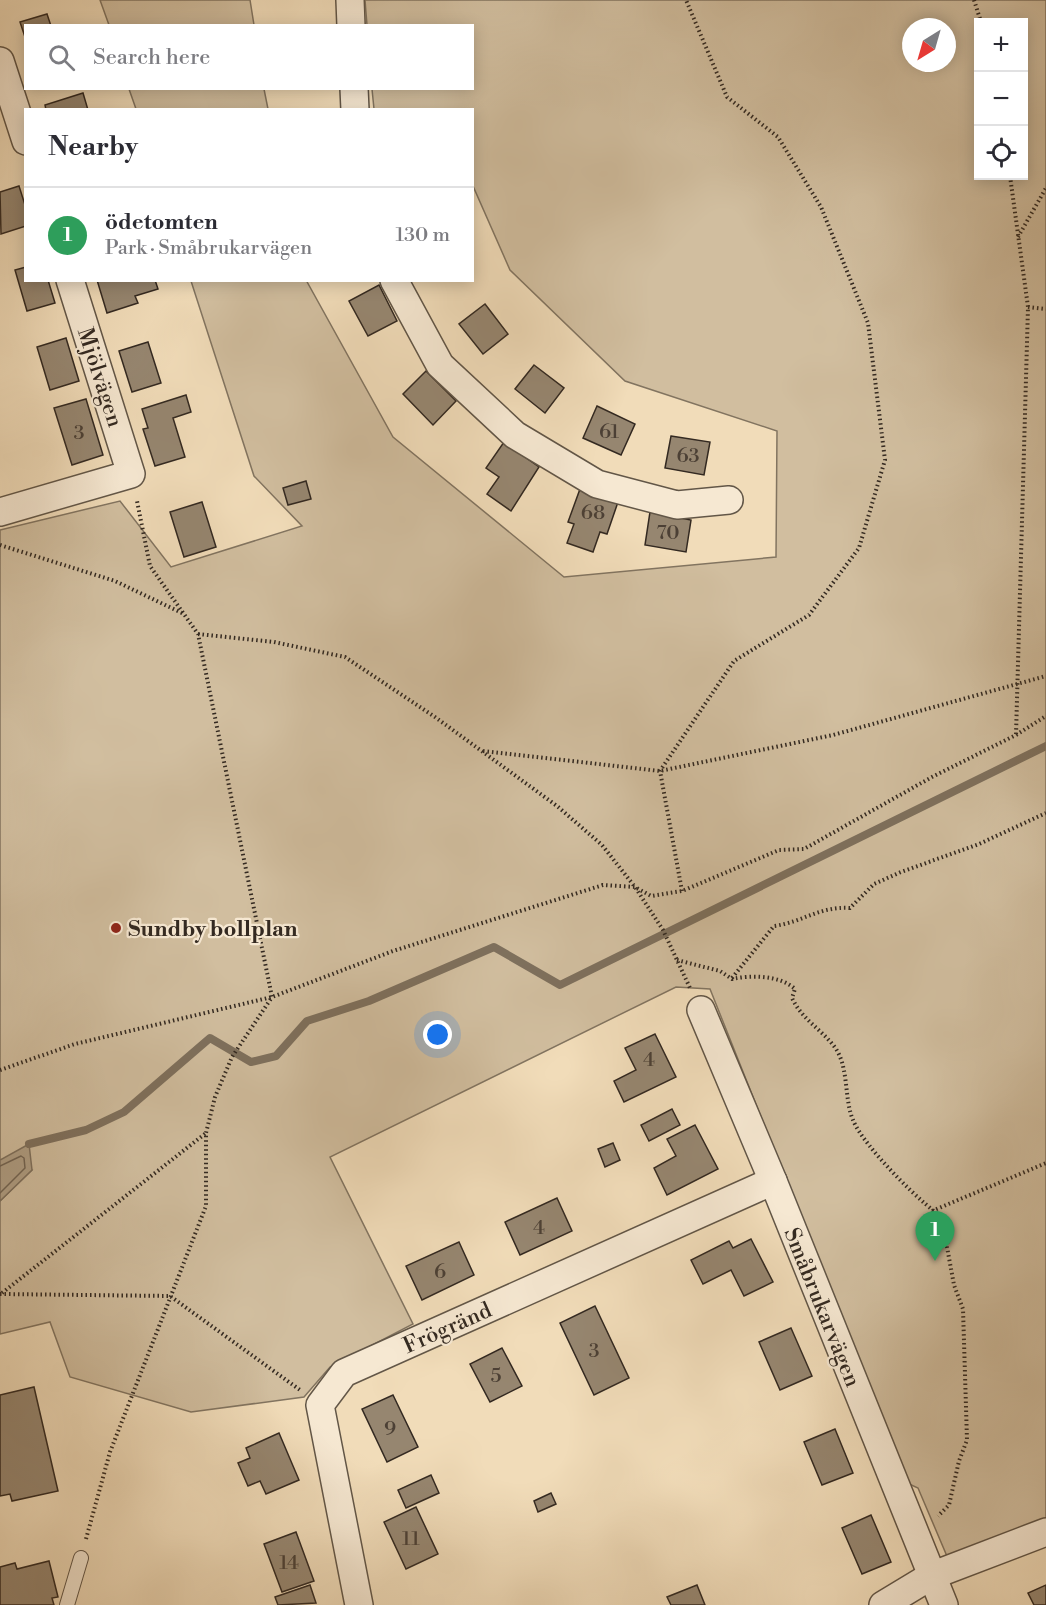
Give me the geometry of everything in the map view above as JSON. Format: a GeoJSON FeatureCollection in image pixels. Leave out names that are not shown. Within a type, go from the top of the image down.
{"type":"FeatureCollection","features":[{"type":"Feature","properties":{"kind":"street"},"geometry":{"type":"LineString","coordinates":[[350,0],[351,24]]}},
{"type":"Feature","properties":{"kind":"street"},"geometry":{"type":"LineString","coordinates":[[0,61],[24,135]]}},
{"type":"Feature","properties":{"kind":"street"},"geometry":{"type":"LineString","coordinates":[[354,90],[355,108]]}},
{"type":"Feature","properties":{"kind":"street","name":"Mjölvägen"},"geometry":{"type":"LineString","coordinates":[[71,282],[131,474]]}},
{"type":"Feature","properties":{"kind":"street"},"geometry":{"type":"LineString","coordinates":[[395,282],[440,365],[515,435],[597,484],[677,505],[729,500]]}},
{"type":"Feature","properties":{"kind":"street"},"geometry":{"type":"LineString","coordinates":[[0,512],[131,474]]}},
{"type":"Feature","properties":{"kind":"street","name":"Småbrukarvägen"},"geometry":{"type":"LineString","coordinates":[[701,1010],[773,1181],[944,1605]]}},
{"type":"Feature","properties":{"kind":"street","name":"Frögränd"},"geometry":{"type":"LineString","coordinates":[[320,1405],[344,1373],[773,1181]]}},
{"type":"Feature","properties":{"kind":"street"},"geometry":{"type":"LineString","coordinates":[[320,1405],[359,1605]]}},
{"type":"Feature","properties":{"kind":"street"},"geometry":{"type":"LineString","coordinates":[[883,1605],[931,1576],[1046,1532]]}},
{"type":"Feature","properties":{"kind":"lane"},"geometry":{"type":"LineString","coordinates":[[67,1605],[81,1558]]}},
{"type":"Feature","properties":{"kind":"path"},"geometry":{"type":"LineString","coordinates":[[682,891],[660,771],[734,661],[809,615],[859,548],[885,460],[868,322],[821,207],[778,137],[727,97],[686,0]]}},
{"type":"Feature","properties":{"kind":"path"},"geometry":{"type":"LineString","coordinates":[[974,0],[980,18]]}},
{"type":"Feature","properties":{"kind":"path"},"geometry":{"type":"LineString","coordinates":[[1011,180],[1028,307],[1016,735]]}},
{"type":"Feature","properties":{"kind":"path"},"geometry":{"type":"LineString","coordinates":[[1018,238],[1046,188]]}},
{"type":"Feature","properties":{"kind":"path"},"geometry":{"type":"LineString","coordinates":[[1028,307],[1046,309]]}},
{"type":"Feature","properties":{"kind":"path"},"geometry":{"type":"LineString","coordinates":[[81,1558],[110,1452],[206,1206],[206,1133],[215,1097],[232,1057],[272,997],[198,634],[150,566],[131,474]]}},
{"type":"Feature","properties":{"kind":"path"},"geometry":{"type":"LineString","coordinates":[[0,546],[115,581],[184,615]]}},
{"type":"Feature","properties":{"kind":"path"},"geometry":{"type":"LineString","coordinates":[[198,634],[274,642],[345,657],[483,751],[556,806],[602,845],[635,887],[663,930],[677,960],[720,970],[732,979],[765,978],[788,983],[795,989],[792,998],[798,1011],[837,1050],[853,1122],[884,1163],[915,1191],[932,1212],[950,1222],[947,1247],[954,1285],[963,1309],[967,1440],[959,1461],[949,1505],[938,1516],[909,1522]]}},
{"type":"Feature","properties":{"kind":"path"},"geometry":{"type":"LineString","coordinates":[[483,751],[660,771],[833,735],[1018,686],[1046,676]]}},
{"type":"Feature","properties":{"kind":"path"},"geometry":{"type":"LineString","coordinates":[[0,1070],[75,1044],[272,997],[393,951],[603,885],[635,887],[651,896],[682,891],[779,850],[804,849],[932,777],[1016,735],[1046,716]]}},
{"type":"Feature","properties":{"kind":"path"},"geometry":{"type":"LineString","coordinates":[[732,979],[774,926],[790,924],[831,907],[850,908],[874,884],[979,844],[1046,813]]}},
{"type":"Feature","properties":{"kind":"path"},"geometry":{"type":"LineString","coordinates":[[1,1294],[206,1133]]}},
{"type":"Feature","properties":{"kind":"path"},"geometry":{"type":"LineString","coordinates":[[932,1212],[1046,1163]]}},
{"type":"Feature","properties":{"kind":"path"},"geometry":{"type":"LineString","coordinates":[[1,1294],[170,1296],[320,1405]]}},
{"type":"Feature","properties":{"kind":"shaded area"},"geometry":{"type":"Polygon","coordinates":[[[100,0],[250,0],[254,24],[109,24],[100,0]]]}},
{"type":"Feature","properties":{"kind":"shaded area"},"geometry":{"type":"Polygon","coordinates":[[[365,0],[1046,0],[1046,1532],[952,1568],[918,1488],[907,1483],[710,989],[676,987],[330,1157],[413,1324],[330,1367],[304,1397],[191,1412],[70,1377],[50,1322],[0,1334],[0,1201],[32,1170],[4,1159],[0,1160],[0,530],[120,501],[171,567],[302,526],[254,476],[191,282],[307,282],[393,437],[564,577],[776,557],[777,431],[625,381],[510,270],[474,188],[474,108],[374,108],[372,90],[474,90],[474,24],[367,24],[365,0]]]}},
{"type":"Feature","properties":{"kind":"shaded area"},"geometry":{"type":"Polygon","coordinates":[[[129,90],[264,90],[268,108],[136,108],[129,90]]]}},
{"type":"Feature","properties":{"kind":"water"},"geometry":{"type":"Polygon","coordinates":[[[29,1144],[32,1170],[0,1201],[0,1160],[29,1144]]]}},
{"type":"Feature","properties":{"kind":"building"},"geometry":{"type":"Polygon","coordinates":[[[47,14],[50,24],[24,24],[24,34],[20,22],[47,14]]]}},
{"type":"Feature","properties":{"kind":"building"},"geometry":{"type":"Polygon","coordinates":[[[83,93],[87,108],[46,108],[45,105],[83,93]]]}},
{"type":"Feature","properties":{"kind":"building"},"geometry":{"type":"Polygon","coordinates":[[[19,186],[24,202],[24,227],[1,234],[0,192],[19,186]]]}},
{"type":"Feature","properties":{"kind":"building"},"geometry":{"type":"Polygon","coordinates":[[[24,268],[24,282],[49,282],[55,303],[27,311],[15,270],[24,268]]]}},
{"type":"Feature","properties":{"kind":"building"},"geometry":{"type":"Polygon","coordinates":[[[98,282],[156,282],[158,289],[135,296],[138,303],[107,313],[98,282]]]}},
{"type":"Feature","properties":{"kind":"building"},"geometry":{"type":"Polygon","coordinates":[[[379,285],[397,321],[368,336],[349,301],[379,285]]]}},
{"type":"Feature","properties":{"kind":"building"},"geometry":{"type":"Polygon","coordinates":[[[485,304],[508,334],[483,354],[459,324],[485,304]]]}},
{"type":"Feature","properties":{"kind":"building"},"geometry":{"type":"Polygon","coordinates":[[[66,338],[79,381],[50,390],[37,347],[66,338]]]}},
{"type":"Feature","properties":{"kind":"building"},"geometry":{"type":"Polygon","coordinates":[[[148,342],[161,383],[132,392],[119,351],[148,342]]]}},
{"type":"Feature","properties":{"kind":"building"},"geometry":{"type":"Polygon","coordinates":[[[534,365],[564,388],[545,413],[515,389],[534,365]]]}},
{"type":"Feature","properties":{"kind":"building"},"geometry":{"type":"Polygon","coordinates":[[[426,371],[456,401],[433,425],[403,394],[426,371]]]}},
{"type":"Feature","properties":{"kind":"building"},"geometry":{"type":"Polygon","coordinates":[[[186,395],[191,412],[173,418],[185,457],[155,466],[143,429],[148,428],[142,409],[186,395]]]}},
{"type":"Feature","properties":{"kind":"building"},"geometry":{"type":"Polygon","coordinates":[[[86,399],[103,455],[72,465],[54,408],[86,399]]]}},
{"type":"Feature","properties":{"kind":"building"},"geometry":{"type":"Polygon","coordinates":[[[597,406],[635,424],[621,455],[583,438],[597,406]]]}},
{"type":"Feature","properties":{"kind":"building"},"geometry":{"type":"Polygon","coordinates":[[[671,436],[710,442],[704,475],[665,468],[671,436]]]}},
{"type":"Feature","properties":{"kind":"building"},"geometry":{"type":"Polygon","coordinates":[[[504,442],[539,467],[511,511],[487,494],[499,477],[486,468],[504,442]]]}},
{"type":"Feature","properties":{"kind":"building"},"geometry":{"type":"Polygon","coordinates":[[[306,481],[311,499],[288,505],[283,488],[306,481]]]}},
{"type":"Feature","properties":{"kind":"building"},"geometry":{"type":"Polygon","coordinates":[[[580,489],[618,502],[607,534],[600,532],[593,552],[567,543],[574,524],[568,522],[580,489]]]}},
{"type":"Feature","properties":{"kind":"building"},"geometry":{"type":"Polygon","coordinates":[[[202,502],[216,547],[184,557],[170,512],[202,502]]]}},
{"type":"Feature","properties":{"kind":"building"},"geometry":{"type":"Polygon","coordinates":[[[650,512],[691,520],[686,552],[645,545],[650,512]]]}},
{"type":"Feature","properties":{"kind":"building"},"geometry":{"type":"Polygon","coordinates":[[[655,1034],[676,1077],[624,1102],[614,1081],[636,1070],[625,1048],[655,1034]]]}},
{"type":"Feature","properties":{"kind":"building"},"geometry":{"type":"Polygon","coordinates":[[[672,1109],[680,1125],[649,1141],[641,1125],[672,1109]]]}},
{"type":"Feature","properties":{"kind":"building"},"geometry":{"type":"Polygon","coordinates":[[[695,1125],[718,1169],[667,1195],[654,1168],[676,1156],[667,1139],[695,1125]]]}},
{"type":"Feature","properties":{"kind":"building"},"geometry":{"type":"Polygon","coordinates":[[[613,1143],[620,1160],[605,1167],[598,1149],[613,1143]]]}},
{"type":"Feature","properties":{"kind":"building"},"geometry":{"type":"Polygon","coordinates":[[[557,1198],[572,1231],[520,1255],[505,1222],[557,1198]]]}},
{"type":"Feature","properties":{"kind":"building"},"geometry":{"type":"Polygon","coordinates":[[[751,1239],[773,1282],[744,1296],[731,1270],[703,1284],[691,1260],[729,1241],[733,1248],[751,1239]]]}},
{"type":"Feature","properties":{"kind":"building"},"geometry":{"type":"Polygon","coordinates":[[[459,1242],[474,1275],[422,1300],[406,1266],[459,1242]]]}},
{"type":"Feature","properties":{"kind":"building"},"geometry":{"type":"Polygon","coordinates":[[[595,1306],[629,1378],[594,1395],[560,1323],[595,1306]]]}},
{"type":"Feature","properties":{"kind":"building"},"geometry":{"type":"Polygon","coordinates":[[[791,1328],[812,1376],[780,1390],[759,1342],[791,1328]]]}},
{"type":"Feature","properties":{"kind":"building"},"geometry":{"type":"Polygon","coordinates":[[[502,1348],[522,1386],[490,1402],[470,1364],[502,1348]]]}},
{"type":"Feature","properties":{"kind":"building"},"geometry":{"type":"Polygon","coordinates":[[[34,1387],[58,1491],[12,1501],[10,1494],[0,1496],[0,1395],[34,1387]]]}},
{"type":"Feature","properties":{"kind":"building"},"geometry":{"type":"Polygon","coordinates":[[[393,1395],[418,1447],[387,1462],[362,1409],[393,1395]]]}},
{"type":"Feature","properties":{"kind":"building"},"geometry":{"type":"Polygon","coordinates":[[[835,1429],[853,1473],[822,1485],[804,1442],[835,1429]]]}},
{"type":"Feature","properties":{"kind":"building"},"geometry":{"type":"Polygon","coordinates":[[[279,1433],[299,1480],[266,1494],[260,1481],[248,1486],[238,1463],[250,1458],[246,1448],[279,1433]]]}},
{"type":"Feature","properties":{"kind":"building"},"geometry":{"type":"Polygon","coordinates":[[[431,1475],[439,1493],[406,1508],[398,1490],[431,1475]]]}},
{"type":"Feature","properties":{"kind":"building"},"geometry":{"type":"Polygon","coordinates":[[[551,1493],[556,1504],[538,1512],[534,1501],[551,1493]]]}},
{"type":"Feature","properties":{"kind":"building"},"geometry":{"type":"Polygon","coordinates":[[[416,1507],[438,1554],[406,1569],[384,1522],[416,1507]]]}},
{"type":"Feature","properties":{"kind":"building"},"geometry":{"type":"Polygon","coordinates":[[[871,1515],[891,1562],[862,1574],[842,1528],[871,1515]]]}},
{"type":"Feature","properties":{"kind":"building"},"geometry":{"type":"Polygon","coordinates":[[[296,1532],[314,1581],[282,1592],[264,1544],[296,1532]]]}},
{"type":"Feature","properties":{"kind":"building"},"geometry":{"type":"Polygon","coordinates":[[[49,1561],[58,1597],[52,1598],[54,1605],[0,1605],[0,1567],[15,1563],[17,1569],[49,1561]]]}},
{"type":"Feature","properties":{"kind":"building"},"geometry":{"type":"Polygon","coordinates":[[[310,1585],[316,1603],[278,1605],[275,1597],[310,1585]]]}},
{"type":"Feature","properties":{"kind":"building"},"geometry":{"type":"Polygon","coordinates":[[[697,1585],[705,1605],[671,1605],[667,1597],[697,1585]]]}},
{"type":"Feature","properties":{"kind":"building"},"geometry":{"type":"Polygon","coordinates":[[[1046,1585],[1046,1605],[1034,1605],[1028,1593],[1046,1585]]]}},
{"type":"Feature","properties":{"kind":"waterway"},"geometry":{"type":"LineString","coordinates":[[29,1144],[86,1130],[124,1112],[210,1038],[251,1062],[276,1056],[307,1021],[369,1001],[494,947],[560,985],[1046,746]]}},
{"type":"Feature","properties":{"kind":"place","name":"Sundby bollplan"},"geometry":{"type":"Point","coordinates":[116,928]}},
{"type":"Feature","properties":{"kind":"place","name":"ödetomten"},"geometry":{"type":"Point","coordinates":[935,1261]}}]}
